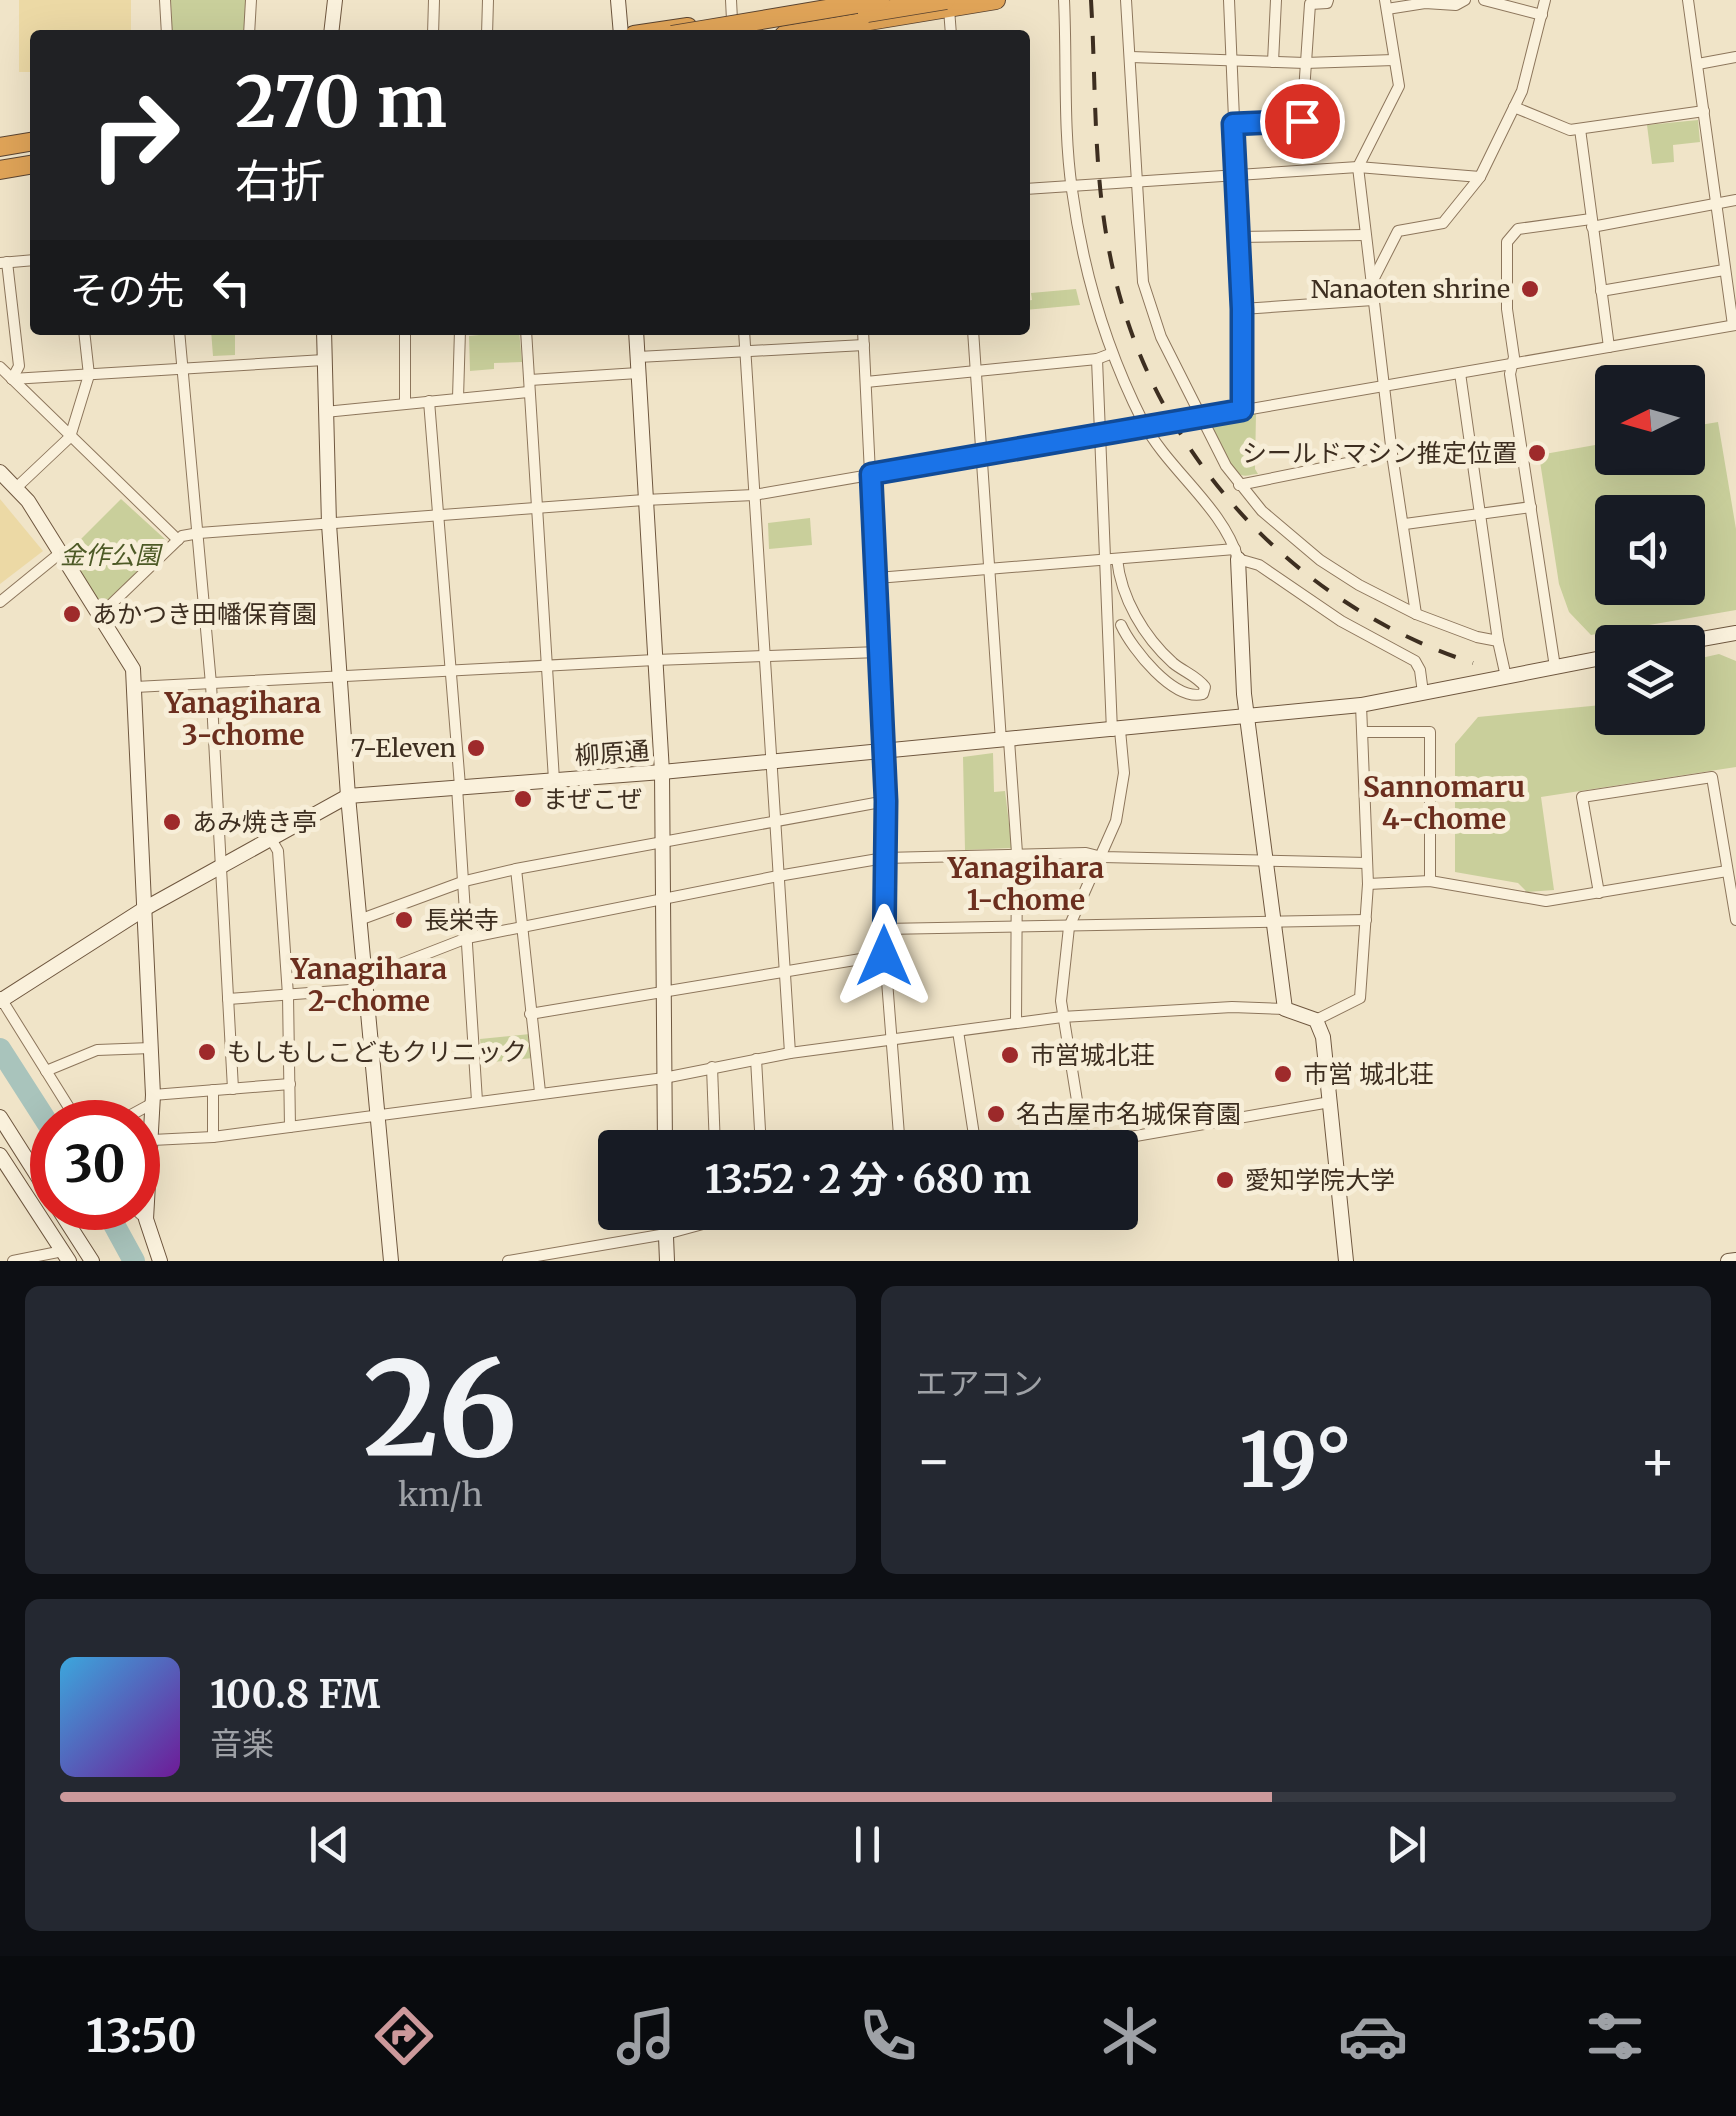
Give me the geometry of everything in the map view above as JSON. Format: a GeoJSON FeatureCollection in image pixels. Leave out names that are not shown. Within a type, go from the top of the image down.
{"type":"FeatureCollection","features":[{"type":"Feature","properties":{"kind":"highway"},"geometry":{"type":"LineString","coordinates":[[735,27],[836,0]]}},
{"type":"Feature","properties":{"kind":"highway"},"geometry":{"type":"LineString","coordinates":[[702,30],[880,0]]}},
{"type":"Feature","properties":{"kind":"highway"},"geometry":{"type":"LineString","coordinates":[[697,30],[996,0]]}},
{"type":"Feature","properties":{"kind":"highway"},"geometry":{"type":"LineString","coordinates":[[849,29],[947,4]]}},
{"type":"Feature","properties":{"kind":"highway"},"geometry":{"type":"LineString","coordinates":[[0,144],[30,139]]}},
{"type":"Feature","properties":{"kind":"highway"},"geometry":{"type":"LineString","coordinates":[[0,158],[30,153]]}},
{"type":"Feature","properties":{"kind":"highway"},"geometry":{"type":"LineString","coordinates":[[0,170],[30,165]]}},
{"type":"Feature","properties":{"kind":"street"},"geometry":{"type":"LineString","coordinates":[[165,0],[167,30]]}},
{"type":"Feature","properties":{"kind":"street"},"geometry":{"type":"LineString","coordinates":[[249,30],[250,0]]}},
{"type":"Feature","properties":{"kind":"street"},"geometry":{"type":"LineString","coordinates":[[332,30],[335,0]]}},
{"type":"Feature","properties":{"kind":"street"},"geometry":{"type":"LineString","coordinates":[[434,0],[434,30]]}},
{"type":"Feature","properties":{"kind":"street"},"geometry":{"type":"LineString","coordinates":[[487,30],[488,0]]}},
{"type":"Feature","properties":{"kind":"street"},"geometry":{"type":"LineString","coordinates":[[618,0],[621,30]]}},
{"type":"Feature","properties":{"kind":"street"},"geometry":{"type":"LineString","coordinates":[[731,0],[735,27]]}},
{"type":"Feature","properties":{"kind":"street"},"geometry":{"type":"LineString","coordinates":[[849,29],[862,0]]}},
{"type":"Feature","properties":{"kind":"street"},"geometry":{"type":"LineString","coordinates":[[1064,0],[1071,186],[1110,354],[1144,426],[1226,529],[1236,554],[1244,694],[1284,1009]]}},
{"type":"Feature","properties":{"kind":"street"},"geometry":{"type":"LineString","coordinates":[[1126,0],[1134,183],[1143,282],[1161,337],[1239,485],[1262,512],[1358,586],[1416,614],[1498,641]]}},
{"type":"Feature","properties":{"kind":"street"},"geometry":{"type":"LineString","coordinates":[[1229,0],[1242,309],[1242,410]]}},
{"type":"Feature","properties":{"kind":"street"},"geometry":{"type":"LineString","coordinates":[[1273,62],[1276,0]]}},
{"type":"Feature","properties":{"kind":"street"},"geometry":{"type":"LineString","coordinates":[[1233,124],[1302,121],[1310,4],[1328,0]]}},
{"type":"Feature","properties":{"kind":"street"},"geometry":{"type":"LineString","coordinates":[[1416,614],[1392,454],[1358,166],[1399,86],[1386,5],[1456,5],[1464,0]]}},
{"type":"Feature","properties":{"kind":"street"},"geometry":{"type":"LineString","coordinates":[[1484,0],[1542,15]]}},
{"type":"Feature","properties":{"kind":"street"},"geometry":{"type":"LineString","coordinates":[[1371,284],[1398,231],[1442,223],[1480,178],[1522,91],[1545,0]]}},
{"type":"Feature","properties":{"kind":"street"},"geometry":{"type":"LineString","coordinates":[[100,616],[178,540],[199,532],[754,495],[1734,325],[1688,0]]}},
{"type":"Feature","properties":{"kind":"street"},"geometry":{"type":"LineString","coordinates":[[947,4],[950,30]]}},
{"type":"Feature","properties":{"kind":"street"},"geometry":{"type":"LineString","coordinates":[[1130,57],[1305,64],[1394,60]]}},
{"type":"Feature","properties":{"kind":"street"},"geometry":{"type":"LineString","coordinates":[[1698,64],[1736,57]]}},
{"type":"Feature","properties":{"kind":"street"},"geometry":{"type":"LineString","coordinates":[[1514,107],[1570,130],[1704,111]]}},
{"type":"Feature","properties":{"kind":"street"},"geometry":{"type":"LineString","coordinates":[[1580,129],[1609,347]]}},
{"type":"Feature","properties":{"kind":"street"},"geometry":{"type":"LineString","coordinates":[[1030,190],[1358,166],[1480,178]]}},
{"type":"Feature","properties":{"kind":"street"},"geometry":{"type":"LineString","coordinates":[[1556,667],[1511,364],[1514,356],[1507,309],[1507,242],[1518,230],[1592,223],[1736,200]]}},
{"type":"Feature","properties":{"kind":"street"},"geometry":{"type":"LineString","coordinates":[[1238,237],[1365,235]]}},
{"type":"Feature","properties":{"kind":"street"},"geometry":{"type":"LineString","coordinates":[[12,379],[20,366],[4,262],[30,260]]}},
{"type":"Feature","properties":{"kind":"street"},"geometry":{"type":"LineString","coordinates":[[1601,291],[1724,270]]}},
{"type":"Feature","properties":{"kind":"street"},"geometry":{"type":"LineString","coordinates":[[1242,309],[1373,300]]}},
{"type":"Feature","properties":{"kind":"street"},"geometry":{"type":"LineString","coordinates":[[17,488],[70,438],[90,375],[85,335]]}},
{"type":"Feature","properties":{"kind":"street"},"geometry":{"type":"LineString","coordinates":[[179,335],[211,684],[233,1088]]}},
{"type":"Feature","properties":{"kind":"street"},"geometry":{"type":"LineString","coordinates":[[324,335],[329,524],[348,796],[391,1261]]}},
{"type":"Feature","properties":{"kind":"street"},"geometry":{"type":"LineString","coordinates":[[405,335],[405,403]]}},
{"type":"Feature","properties":{"kind":"street"},"geometry":{"type":"LineString","coordinates":[[458,398],[460,335]]}},
{"type":"Feature","properties":{"kind":"street"},"geometry":{"type":"LineString","coordinates":[[526,335],[554,780]]}},
{"type":"Feature","properties":{"kind":"street"},"geometry":{"type":"LineString","coordinates":[[636,335],[662,772],[665,1130]]}},
{"type":"Feature","properties":{"kind":"street"},"geometry":{"type":"LineString","coordinates":[[744,335],[790,1053]]}},
{"type":"Feature","properties":{"kind":"street"},"geometry":{"type":"LineString","coordinates":[[863,335],[886,801],[884,956],[898,1130]]}},
{"type":"Feature","properties":{"kind":"street"},"geometry":{"type":"LineString","coordinates":[[973,335],[1005,741],[1018,853],[1016,1023]]}},
{"type":"Feature","properties":{"kind":"street"},"geometry":{"type":"LineString","coordinates":[[638,357],[864,345]]}},
{"type":"Feature","properties":{"kind":"street"},"geometry":{"type":"LineString","coordinates":[[866,382],[1096,359],[1110,354]]}},
{"type":"Feature","properties":{"kind":"street"},"geometry":{"type":"LineString","coordinates":[[1082,1130],[1062,1018],[1069,927],[1116,821],[1124,773],[1106,626],[1111,560],[1096,359]]}},
{"type":"Feature","properties":{"kind":"street"},"geometry":{"type":"LineString","coordinates":[[12,379],[324,360]]}},
{"type":"Feature","properties":{"kind":"street"},"geometry":{"type":"LineString","coordinates":[[0,367],[178,540]]}},
{"type":"Feature","properties":{"kind":"street"},"geometry":{"type":"LineString","coordinates":[[1460,373],[1506,677]]}},
{"type":"Feature","properties":{"kind":"street"},"geometry":{"type":"LineString","coordinates":[[325,412],[638,374]]}},
{"type":"Feature","properties":{"kind":"street"},"geometry":{"type":"LineString","coordinates":[[428,401],[452,671],[476,1101]]}},
{"type":"Feature","properties":{"kind":"street"},"geometry":{"type":"LineString","coordinates":[[1239,485],[1392,454]]}},
{"type":"Feature","properties":{"kind":"street"},"geometry":{"type":"LineString","coordinates":[[0,472],[17,488],[132,669],[153,1099],[290,1084]]}},
{"type":"Feature","properties":{"kind":"street"},"geometry":{"type":"LineString","coordinates":[[1405,524],[1531,506]]}},
{"type":"Feature","properties":{"kind":"street"},"geometry":{"type":"LineString","coordinates":[[0,602],[59,554]]}},
{"type":"Feature","properties":{"kind":"street"},"geometry":{"type":"LineString","coordinates":[[877,578],[1236,554],[1415,662],[1423,693]]}},
{"type":"Feature","properties":{"kind":"street"},"geometry":{"type":"LineString","coordinates":[[1111,560],[1135,614],[1160,650],[1200,680],[1205,687],[1203,694],[1193,697],[1162,677],[1139,654],[1121,625]]}},
{"type":"Feature","properties":{"kind":"street"},"geometry":{"type":"LineString","coordinates":[[1106,626],[1121,625],[1135,614]]}},
{"type":"Feature","properties":{"kind":"street"},"geometry":{"type":"LineString","coordinates":[[1705,638],[1736,633]]}},
{"type":"Feature","properties":{"kind":"street"},"geometry":{"type":"LineString","coordinates":[[134,687],[879,652]]}},
{"type":"Feature","properties":{"kind":"street","name":"柳原通"},"geometry":{"type":"LineString","coordinates":[[0,999],[144,909],[348,796],[662,772],[1361,705],[1595,659]]}},
{"type":"Feature","properties":{"kind":"street"},"geometry":{"type":"LineString","coordinates":[[160,1139],[664,1078],[790,1053],[1062,1018],[1232,1008],[1284,1009],[1316,1020],[1360,998],[1368,884],[1361,705]]}},
{"type":"Feature","properties":{"kind":"street"},"geometry":{"type":"LineString","coordinates":[[1364,732],[1430,732],[1430,881]]}},
{"type":"Feature","properties":{"kind":"street"},"geometry":{"type":"LineString","coordinates":[[1599,893],[1582,798],[1712,777],[1736,920]]}},
{"type":"Feature","properties":{"kind":"street"},"geometry":{"type":"LineString","coordinates":[[359,920],[465,881],[516,868],[886,801]]}},
{"type":"Feature","properties":{"kind":"street"},"geometry":{"type":"LineString","coordinates":[[272,839],[278,851],[288,995],[290,1126]]}},
{"type":"Feature","properties":{"kind":"street"},"geometry":{"type":"LineString","coordinates":[[228,999],[364,984],[467,938],[884,858],[1086,853],[1102,857],[1368,863]]}},
{"type":"Feature","properties":{"kind":"street"},"geometry":{"type":"LineString","coordinates":[[516,868],[540,1092]]}},
{"type":"Feature","properties":{"kind":"street"},"geometry":{"type":"LineString","coordinates":[[1368,884],[1430,881],[1546,901],[1727,871]]}},
{"type":"Feature","properties":{"kind":"street"},"geometry":{"type":"LineString","coordinates":[[884,929],[1366,920]]}},
{"type":"Feature","properties":{"kind":"street"},"geometry":{"type":"LineString","coordinates":[[530,1014],[884,956]]}},
{"type":"Feature","properties":{"kind":"street"},"geometry":{"type":"LineString","coordinates":[[0,999],[64,1100]]}},
{"type":"Feature","properties":{"kind":"street"},"geometry":{"type":"LineString","coordinates":[[1316,1020],[1323,1037],[1346,1261]]}},
{"type":"Feature","properties":{"kind":"street"},"geometry":{"type":"LineString","coordinates":[[958,1032],[973,1130]]}},
{"type":"Feature","properties":{"kind":"street"},"geometry":{"type":"LineString","coordinates":[[46,1071],[97,1050],[151,1048]]}},
{"type":"Feature","properties":{"kind":"street"},"geometry":{"type":"LineString","coordinates":[[756,1059],[760,1130]]}},
{"type":"Feature","properties":{"kind":"street"},"geometry":{"type":"LineString","coordinates":[[712,1067],[714,1130]]}},
{"type":"Feature","properties":{"kind":"street"},"geometry":{"type":"LineString","coordinates":[[213,1090],[213,1136]]}},
{"type":"Feature","properties":{"kind":"street"},"geometry":{"type":"LineString","coordinates":[[1138,1135],[1330,1102]]}},
{"type":"Feature","properties":{"kind":"street"},"geometry":{"type":"LineString","coordinates":[[0,1118],[30,1165]]}},
{"type":"Feature","properties":{"kind":"street"},"geometry":{"type":"LineString","coordinates":[[0,1155],[66,1256],[13,1261]]}},
{"type":"Feature","properties":{"kind":"street"},"geometry":{"type":"LineString","coordinates":[[72,1230],[92,1261]]}},
{"type":"Feature","properties":{"kind":"street"},"geometry":{"type":"LineString","coordinates":[[150,1230],[160,1261]]}},
{"type":"Feature","properties":{"kind":"street"},"geometry":{"type":"LineString","coordinates":[[666,1230],[667,1261]]}},
{"type":"Feature","properties":{"kind":"street"},"geometry":{"type":"LineString","coordinates":[[508,1261],[677,1230]]}},
{"type":"Feature","properties":{"kind":"street"},"geometry":{"type":"LineString","coordinates":[[1728,1261],[1736,1260]]}},
{"type":"Feature","properties":{"kind":"green space"},"geometry":{"type":"Polygon","coordinates":[[[171,0],[246,0],[244,30],[172,30],[171,0]]]}},
{"type":"Feature","properties":{"kind":"green space"},"geometry":{"type":"Polygon","coordinates":[[[1698,120],[1700,142],[1673,145],[1674,162],[1652,164],[1647,125],[1698,120]]]}},
{"type":"Feature","properties":{"kind":"green space"},"geometry":{"type":"Polygon","coordinates":[[[1076,289],[1080,305],[1030,310],[1031,293],[1076,289]]]}},
{"type":"Feature","properties":{"kind":"green space"},"geometry":{"type":"Polygon","coordinates":[[[211,335],[235,335],[235,355],[213,356],[211,335]]]}},
{"type":"Feature","properties":{"kind":"green space"},"geometry":{"type":"Polygon","coordinates":[[[519,335],[522,362],[494,363],[494,369],[470,371],[469,336],[519,335]]]}},
{"type":"Feature","properties":{"kind":"green space"},"geometry":{"type":"Polygon","coordinates":[[[1256,413],[1258,474],[1243,476],[1226,461],[1210,425],[1215,420],[1256,413]]]}},
{"type":"Feature","properties":{"kind":"green space"},"geometry":{"type":"Polygon","coordinates":[[[1718,422],[1736,529],[1736,610],[1649,625],[1595,625],[1595,634],[1591,635],[1569,612],[1559,584],[1539,455],[1595,445],[1595,475],[1705,475],[1705,424],[1718,422]]]}},
{"type":"Feature","properties":{"kind":"green space","name":"金作公園"},"geometry":{"type":"Polygon","coordinates":[[[121,499],[167,541],[102,607],[69,551],[121,499]]]}},
{"type":"Feature","properties":{"kind":"green space"},"geometry":{"type":"Polygon","coordinates":[[[810,518],[812,545],[769,549],[768,523],[810,518]]]}},
{"type":"Feature","properties":{"kind":"green space"},"geometry":{"type":"Polygon","coordinates":[[[1719,654],[1736,661],[1736,767],[1541,797],[1554,890],[1527,892],[1518,883],[1455,872],[1455,744],[1478,717],[1595,706],[1595,735],[1705,735],[1705,657],[1719,654]]]}},
{"type":"Feature","properties":{"kind":"green space"},"geometry":{"type":"Polygon","coordinates":[[[993,753],[994,792],[1005,791],[1012,848],[965,850],[963,757],[993,753]]]}},
{"type":"Feature","properties":{"kind":"green space"},"geometry":{"type":"Polygon","coordinates":[[[530,1034],[533,1058],[483,1063],[480,1039],[530,1034]]]}},
{"type":"Feature","properties":{"kind":"sand"},"geometry":{"type":"Polygon","coordinates":[[[19,0],[131,0],[131,30],[30,30],[30,72],[19,72],[19,0]]]}},
{"type":"Feature","properties":{"kind":"sand"},"geometry":{"type":"Polygon","coordinates":[[[0,499],[43,551],[0,584],[0,499]]]}},
{"type":"Feature","properties":{"kind":"waterway"},"geometry":{"type":"LineString","coordinates":[[0,1049],[33,1100]]}},
{"type":"Feature","properties":{"kind":"waterway"},"geometry":{"type":"LineString","coordinates":[[117,1230],[134,1261]]}},
{"type":"Feature","properties":{"kind":"railway"},"geometry":{"type":"LineString","coordinates":[[1091,0],[1098,157],[1109,250],[1127,321],[1155,387],[1191,449],[1234,506],[1285,556],[1342,600],[1405,636],[1473,663]]}},
{"type":"Feature","properties":{"kind":"place","name":"Nanaoten shrine"},"geometry":{"type":"Point","coordinates":[1530,289]}},
{"type":"Feature","properties":{"kind":"place","name":"シールドマシン推定位置"},"geometry":{"type":"Point","coordinates":[1537,453]}},
{"type":"Feature","properties":{"kind":"place","name":"あかつき田幡保育園"},"geometry":{"type":"Point","coordinates":[72,614]}},
{"type":"Feature","properties":{"kind":"place","name":"7-Eleven"},"geometry":{"type":"Point","coordinates":[476,748]}},
{"type":"Feature","properties":{"kind":"place","name":"まぜこぜ"},"geometry":{"type":"Point","coordinates":[523,799]}},
{"type":"Feature","properties":{"kind":"place","name":"あみ焼き亭"},"geometry":{"type":"Point","coordinates":[172,822]}},
{"type":"Feature","properties":{"kind":"place","name":"長栄寺"},"geometry":{"type":"Point","coordinates":[404,920]}},
{"type":"Feature","properties":{"kind":"place","name":"もしもしこどもクリニック"},"geometry":{"type":"Point","coordinates":[207,1052]}},
{"type":"Feature","properties":{"kind":"place","name":"市営城北荘"},"geometry":{"type":"Point","coordinates":[1010,1055]}},
{"type":"Feature","properties":{"kind":"place","name":"市営 城北荘"},"geometry":{"type":"Point","coordinates":[1283,1074]}},
{"type":"Feature","properties":{"kind":"place","name":"名古屋市名城保育園"},"geometry":{"type":"Point","coordinates":[996,1114]}},
{"type":"Feature","properties":{"kind":"place","name":"愛知学院大学"},"geometry":{"type":"Point","coordinates":[1225,1180]}},
{"type":"Feature","properties":{"kind":"district","name":"Yanagihara 3-chome"},"geometry":{"type":"Point","coordinates":[243,719]}},
{"type":"Feature","properties":{"kind":"district","name":"Sannomaru 4-chome"},"geometry":{"type":"Point","coordinates":[1444,803]}},
{"type":"Feature","properties":{"kind":"district","name":"Yanagihara 1-chome"},"geometry":{"type":"Point","coordinates":[1026,884]}},
{"type":"Feature","properties":{"kind":"district","name":"Yanagihara 2-chome"},"geometry":{"type":"Point","coordinates":[369,985]}},
{"type":"Feature","properties":{"kind":"route"},"geometry":{"type":"LineString","coordinates":[[884,956],[886,801],[871,474],[1242,410],[1242,309],[1233,124],[1302,121]]}}]}
